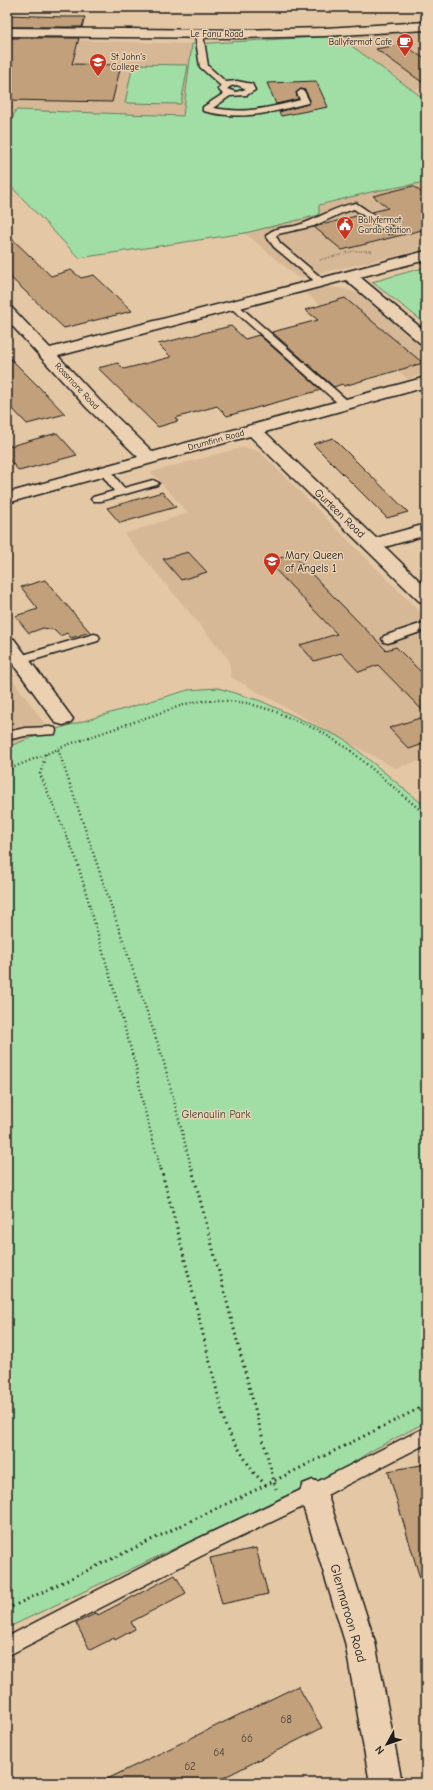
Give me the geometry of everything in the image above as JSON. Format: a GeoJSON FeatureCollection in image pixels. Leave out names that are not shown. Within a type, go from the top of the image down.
{"type":"FeatureCollection","features":[{"type":"Feature","properties":{"kind":"street","name":"Le Fanu Road"},"geometry":{"type":"LineString","coordinates":[[7,32],[199,34],[325,32],[426,26]]}},
{"type":"Feature","properties":{"kind":"street"},"geometry":{"type":"LineString","coordinates":[[47,354],[426,255]]}},
{"type":"Feature","properties":{"kind":"street"},"geometry":{"type":"LineString","coordinates":[[349,275],[426,340]]}},
{"type":"Feature","properties":{"kind":"street","name":"Rossmore Road"},"geometry":{"type":"LineString","coordinates":[[7,311],[93,404],[149,458]]}},
{"type":"Feature","properties":{"kind":"street","name":"Drumfinn Road"},"geometry":{"type":"LineString","coordinates":[[7,498],[426,382]]}},
{"type":"Feature","properties":{"kind":"street","name":"Gurteen Road"},"geometry":{"type":"LineString","coordinates":[[254,430],[426,597]]}},
{"type":"Feature","properties":{"kind":"street"},"geometry":{"type":"LineString","coordinates":[[373,545],[426,529]]}},
{"type":"Feature","properties":{"kind":"street"},"geometry":{"type":"LineString","coordinates":[[7,643],[20,660],[57,725]]}},
{"type":"Feature","properties":{"kind":"street","name":"Glenmaroon Road"},"geometry":{"type":"LineString","coordinates":[[314,1493],[360,1642],[386,1783]]}},
{"type":"Feature","properties":{"kind":"lane"},"geometry":{"type":"LineString","coordinates":[[199,34],[204,67],[227,90],[206,109],[232,114],[265,112],[305,101],[301,93]]}},
{"type":"Feature","properties":{"kind":"lane"},"geometry":{"type":"LineString","coordinates":[[321,282],[277,245],[271,236],[275,232],[306,225],[322,219],[347,206],[356,206],[391,231]]}},
{"type":"Feature","properties":{"kind":"lane"},"geometry":{"type":"LineString","coordinates":[[233,305],[345,404]]}},
{"type":"Feature","properties":{"kind":"lane"},"geometry":{"type":"LineString","coordinates":[[106,470],[121,492]]}},
{"type":"Feature","properties":{"kind":"lane"},"geometry":{"type":"LineString","coordinates":[[97,499],[153,483]]}},
{"type":"Feature","properties":{"kind":"lane"},"geometry":{"type":"LineString","coordinates":[[388,639],[426,626]]}},
{"type":"Feature","properties":{"kind":"lane"},"geometry":{"type":"LineString","coordinates":[[20,660],[94,638]]}},
{"type":"Feature","properties":{"kind":"lane"},"geometry":{"type":"LineString","coordinates":[[7,736],[57,725]]}},
{"type":"Feature","properties":{"kind":"lane"},"geometry":{"type":"LineString","coordinates":[[7,1647],[196,1549],[314,1493],[426,1435]]}},
{"type":"Feature","properties":{"kind":"path"},"geometry":{"type":"LineString","coordinates":[[300,265],[354,251]]}},
{"type":"Feature","properties":{"kind":"path"},"geometry":{"type":"LineString","coordinates":[[7,770],[58,749],[192,702],[220,700],[247,703],[274,711],[320,732],[344,746],[426,815]]}},
{"type":"Feature","properties":{"kind":"path"},"geometry":{"type":"LineString","coordinates":[[57,725],[58,749],[163,1059],[272,1481],[282,1507]]}},
{"type":"Feature","properties":{"kind":"path"},"geometry":{"type":"LineString","coordinates":[[46,754],[40,774],[76,858],[136,1067],[143,1104],[177,1228],[226,1428],[253,1472],[266,1485]]}},
{"type":"Feature","properties":{"kind":"path"},"geometry":{"type":"LineString","coordinates":[[7,1609],[266,1485],[426,1405]]}},
{"type":"Feature","properties":{"kind":"shaded area"},"geometry":{"type":"Polygon","coordinates":[[[426,29],[426,87],[412,90],[338,36],[426,29]]]}},
{"type":"Feature","properties":{"kind":"shaded area","name":"St John's College"},"geometry":{"type":"Polygon","coordinates":[[[7,38],[192,44],[183,116],[16,110],[7,130],[7,38]]]}},
{"type":"Feature","properties":{"kind":"shaded area"},"geometry":{"type":"Polygon","coordinates":[[[426,182],[426,249],[298,278],[245,233],[319,215],[319,206],[371,192],[426,182]]]}},
{"type":"Feature","properties":{"kind":"shaded area"},"geometry":{"type":"Polygon","coordinates":[[[328,287],[345,289],[359,294],[426,351],[426,373],[408,379],[305,292],[328,287]]]}},
{"type":"Feature","properties":{"kind":"shaded area","name":"Mary Queen of Angels 1"},"geometry":{"type":"Polygon","coordinates":[[[244,447],[260,452],[426,618],[426,759],[395,768],[231,677],[229,660],[124,534],[188,513],[151,472],[244,447]]]}},
{"type":"Feature","properties":{"kind":"shaded area"},"geometry":{"type":"Polygon","coordinates":[[[7,672],[50,731],[7,747],[7,672]]]}},
{"type":"Feature","properties":{"kind":"green space"},"geometry":{"type":"Polygon","coordinates":[[[338,36],[426,100],[426,182],[371,192],[319,205],[319,215],[245,233],[79,258],[7,182],[7,130],[16,110],[183,116],[192,44],[338,36]]]}},
{"type":"Feature","properties":{"kind":"green space"},"geometry":{"type":"Polygon","coordinates":[[[133,64],[188,65],[181,104],[125,103],[133,64]]]}},
{"type":"Feature","properties":{"kind":"green space"},"geometry":{"type":"Polygon","coordinates":[[[426,267],[426,324],[372,282],[426,267]]]}},
{"type":"Feature","properties":{"kind":"green space","name":"Glenaulin Park"},"geometry":{"type":"Polygon","coordinates":[[[218,688],[261,701],[344,739],[426,807],[426,1422],[371,1451],[344,1468],[7,1628],[7,747],[50,731],[188,690],[218,688]]]}},
{"type":"Feature","properties":{"kind":"building"},"geometry":{"type":"Polygon","coordinates":[[[7,15],[85,17],[82,27],[7,27],[7,15]]]}},
{"type":"Feature","properties":{"kind":"building"},"geometry":{"type":"Polygon","coordinates":[[[7,38],[79,38],[72,64],[121,65],[112,102],[7,100],[7,38]]]}},
{"type":"Feature","properties":{"kind":"building"},"geometry":{"type":"Polygon","coordinates":[[[403,44],[426,60],[426,85],[376,49],[403,44]]]}},
{"type":"Feature","properties":{"kind":"building"},"geometry":{"type":"Polygon","coordinates":[[[316,81],[328,107],[281,116],[279,112],[308,104],[310,100],[305,90],[301,89],[296,93],[298,99],[276,104],[267,83],[316,81]]]}},
{"type":"Feature","properties":{"kind":"building"},"geometry":{"type":"Polygon","coordinates":[[[413,186],[426,196],[426,229],[342,250],[314,227],[360,215],[387,234],[395,234],[398,231],[395,228],[372,212],[388,208],[373,196],[413,186]]]}},
{"type":"Feature","properties":{"kind":"building"},"geometry":{"type":"Polygon","coordinates":[[[7,234],[51,276],[71,270],[81,278],[94,275],[132,311],[64,328],[7,274],[7,234]]]}},
{"type":"Feature","properties":{"kind":"building"},"geometry":{"type":"Polygon","coordinates":[[[345,298],[423,363],[344,386],[342,384],[334,387],[272,332],[318,320],[305,310],[345,298]]]}},
{"type":"Feature","properties":{"kind":"building"},"geometry":{"type":"Polygon","coordinates":[[[231,326],[245,339],[259,335],[321,390],[227,416],[217,406],[175,418],[178,421],[158,427],[98,368],[118,363],[124,369],[171,357],[158,344],[231,326]]]}},
{"type":"Feature","properties":{"kind":"building"},"geometry":{"type":"Polygon","coordinates":[[[7,355],[65,414],[27,424],[7,403],[7,355]]]}},
{"type":"Feature","properties":{"kind":"building"},"geometry":{"type":"Polygon","coordinates":[[[57,433],[77,455],[19,471],[7,457],[7,447],[57,433]]]}},
{"type":"Feature","properties":{"kind":"building"},"geometry":{"type":"Polygon","coordinates":[[[333,438],[408,512],[387,518],[313,444],[333,438]]]}},
{"type":"Feature","properties":{"kind":"building"},"geometry":{"type":"Polygon","coordinates":[[[162,492],[176,507],[120,523],[107,508],[162,492]]]}},
{"type":"Feature","properties":{"kind":"building"},"geometry":{"type":"Polygon","coordinates":[[[188,552],[207,572],[181,580],[163,559],[188,552]]]}},
{"type":"Feature","properties":{"kind":"building"},"geometry":{"type":"Polygon","coordinates":[[[292,554],[386,650],[396,647],[426,677],[426,714],[378,665],[359,672],[341,653],[314,661],[300,645],[337,634],[268,562],[292,554]]]}},
{"type":"Feature","properties":{"kind":"building"},"geometry":{"type":"Polygon","coordinates":[[[45,580],[90,632],[71,638],[67,633],[60,636],[54,630],[43,628],[29,633],[15,616],[38,609],[21,587],[45,580]]]}},
{"type":"Feature","properties":{"kind":"building"},"geometry":{"type":"Polygon","coordinates":[[[426,716],[426,743],[409,749],[389,728],[426,716]]]}},
{"type":"Feature","properties":{"kind":"building"},"geometry":{"type":"Polygon","coordinates":[[[426,1464],[426,1584],[422,1585],[388,1471],[426,1464]]]}},
{"type":"Feature","properties":{"kind":"building"},"geometry":{"type":"Polygon","coordinates":[[[256,1548],[268,1594],[222,1604],[210,1558],[256,1548]]]}},
{"type":"Feature","properties":{"kind":"building"},"geometry":{"type":"Polygon","coordinates":[[[175,1575],[186,1593],[131,1622],[135,1629],[115,1640],[114,1638],[90,1650],[76,1623],[97,1613],[98,1615],[175,1575]]]}},
{"type":"Feature","properties":{"kind":"building"},"geometry":{"type":"Polygon","coordinates":[[[298,1686],[322,1728],[213,1783],[99,1783],[298,1686]]]}},
{"type":"Feature","properties":{"kind":"place","name":"Ballyfermot Cafe"},"geometry":{"type":"Point","coordinates":[405,57]}},
{"type":"Feature","properties":{"kind":"place","name":"St John's College"},"geometry":{"type":"Point","coordinates":[98,77]}},
{"type":"Feature","properties":{"kind":"place","name":"Ballyfermot Garda Station"},"geometry":{"type":"Point","coordinates":[345,240]}},
{"type":"Feature","properties":{"kind":"place","name":"Mary Queen of Angels 1"},"geometry":{"type":"Point","coordinates":[272,576]}}]}
